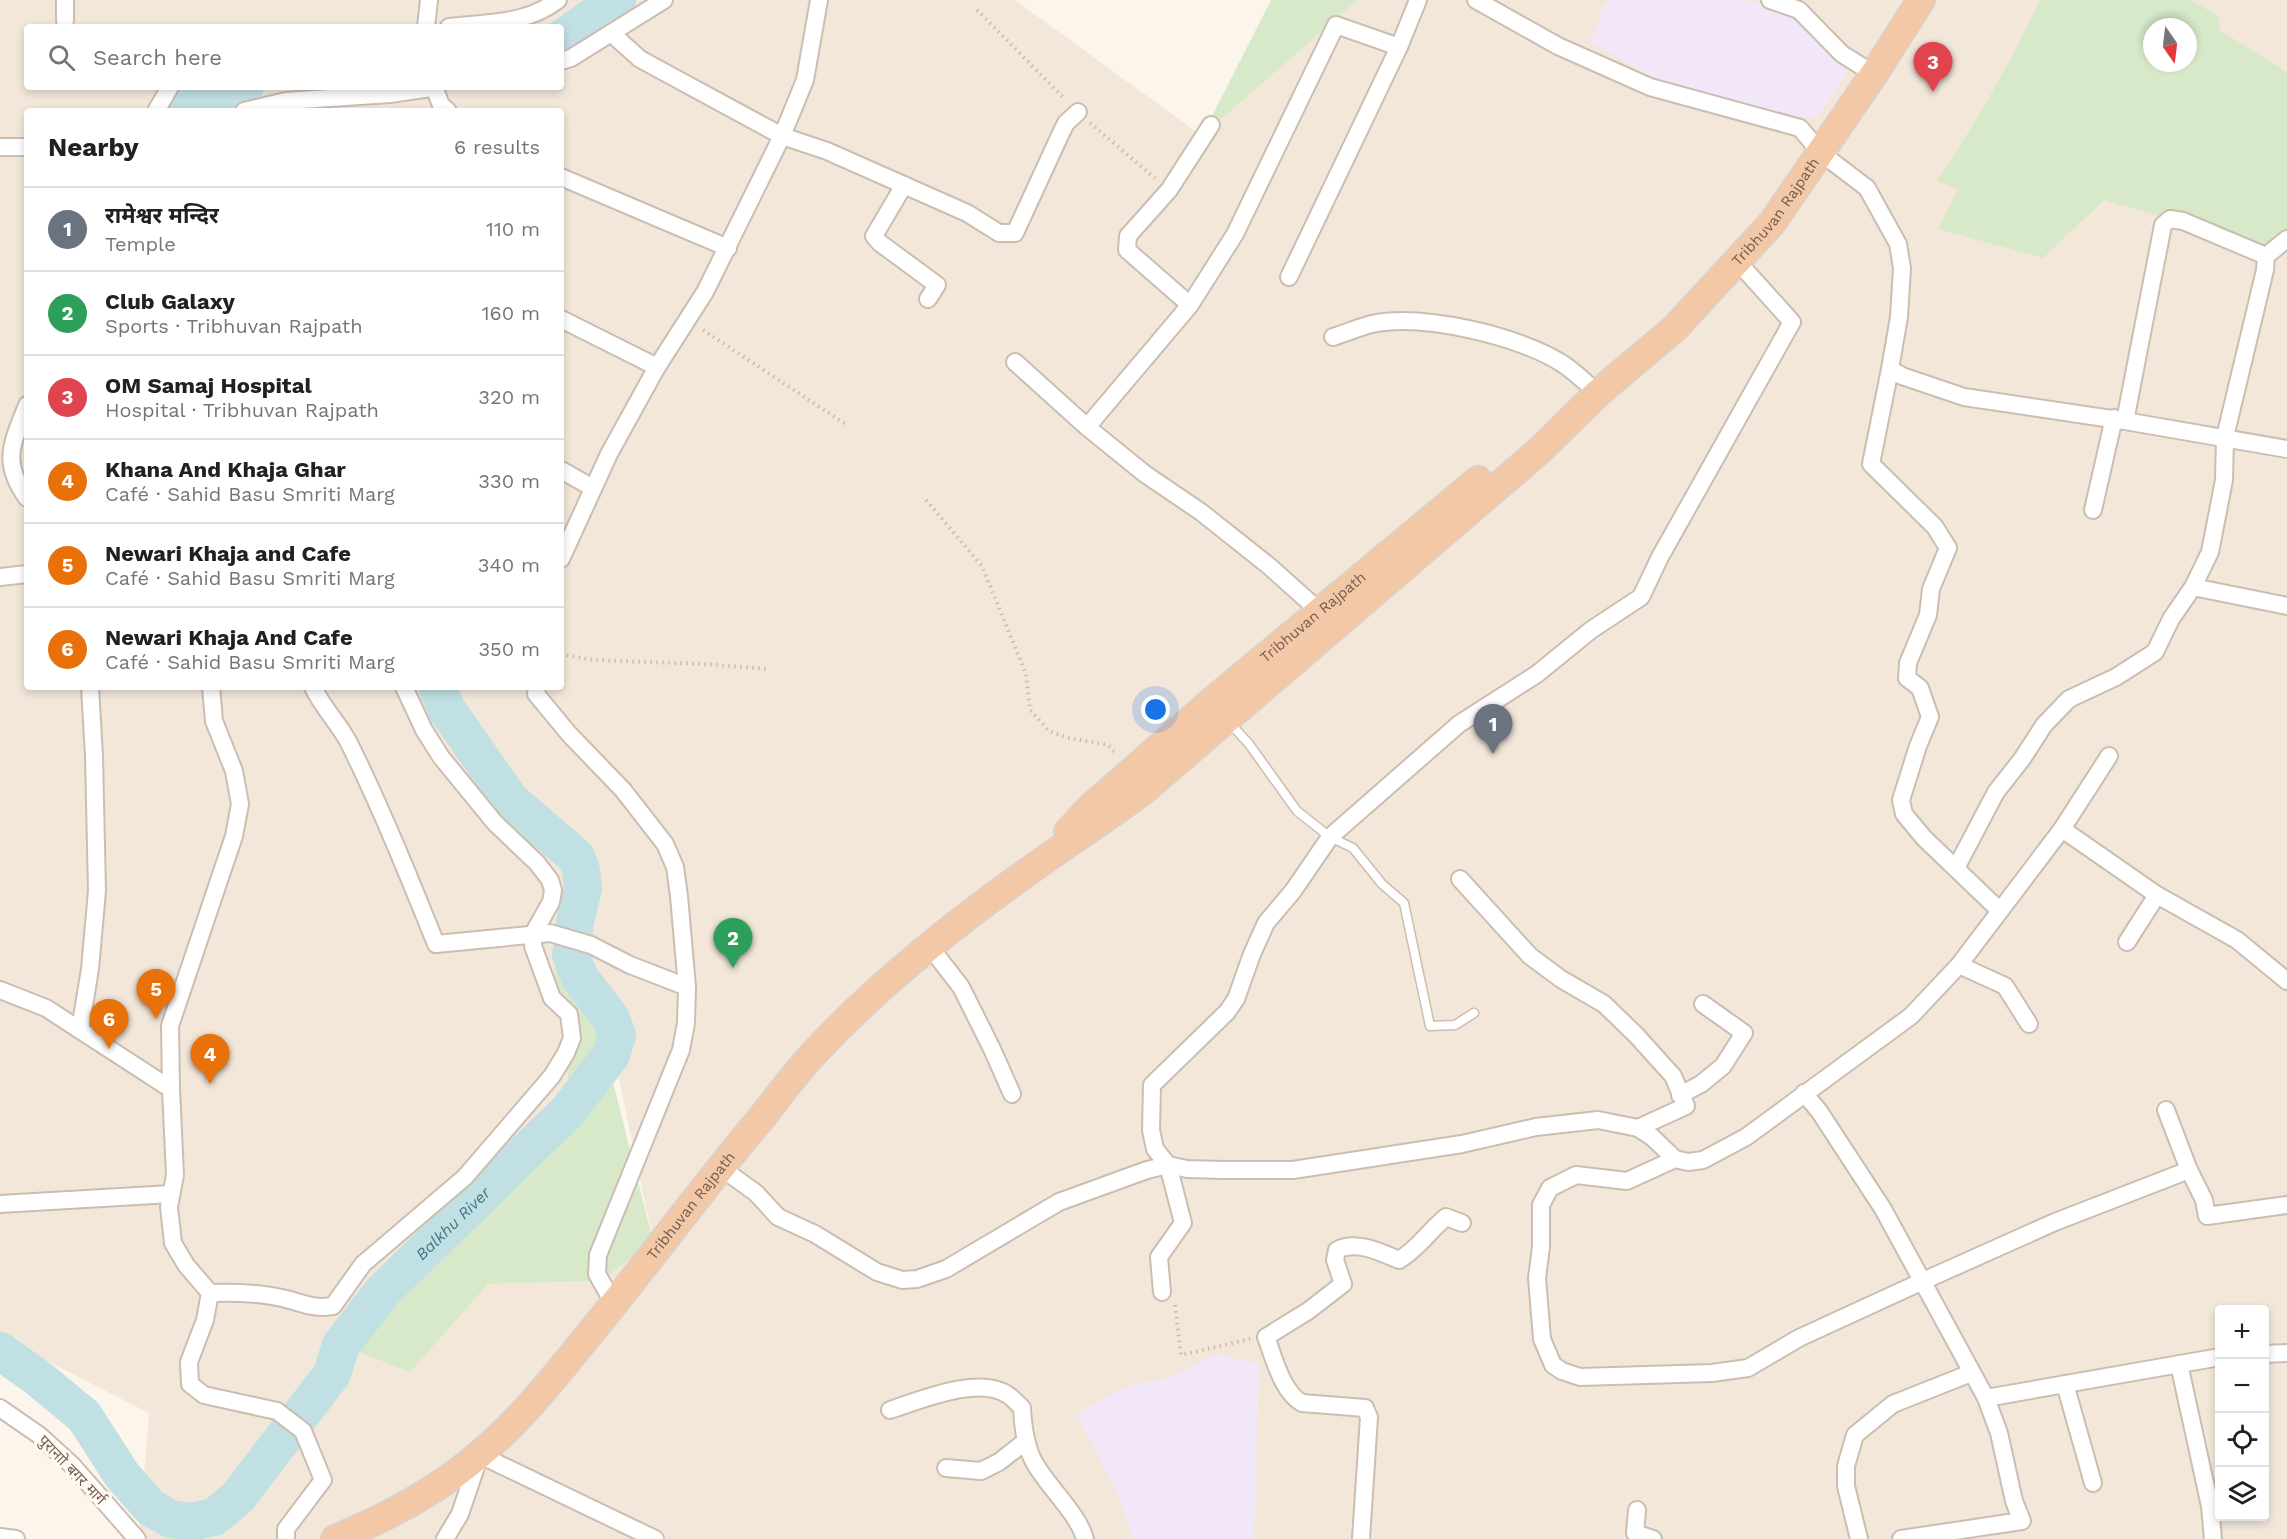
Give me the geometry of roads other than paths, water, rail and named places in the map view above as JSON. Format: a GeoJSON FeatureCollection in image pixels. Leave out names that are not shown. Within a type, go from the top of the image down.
{"type":"FeatureCollection","features":[{"type":"Feature","properties":{"kind":"highway","name":"Tribhuvan Rajpath"},"geometry":{"type":"LineString","coordinates":[[1044,860],[1090,808],[1133,772],[1219,711],[1328,619],[1521,444],[1598,393],[1674,329],[1772,223],[1874,74],[1921,0]]}},
{"type":"Feature","properties":{"kind":"highway","name":"Tribhuvan Rajpath"},"geometry":{"type":"LineString","coordinates":[[335,1539],[405,1505],[444,1482],[480,1455],[519,1418],[614,1305],[720,1167],[825,1041],[850,1016],[930,947],[1044,860],[1101,823],[1144,790],[1219,711]]}},
{"type":"Feature","properties":{"kind":"street"},"geometry":{"type":"LineString","coordinates":[[65,0],[65,21]]}},
{"type":"Feature","properties":{"kind":"street"},"geometry":{"type":"LineString","coordinates":[[426,24],[429,0]]}},
{"type":"Feature","properties":{"kind":"street"},"geometry":{"type":"LineString","coordinates":[[476,24],[522,19],[545,10],[558,0]]}},
{"type":"Feature","properties":{"kind":"street"},"geometry":{"type":"LineString","coordinates":[[564,60],[571,58],[664,0]]}},
{"type":"Feature","properties":{"kind":"street"},"geometry":{"type":"LineString","coordinates":[[564,552],[609,454],[657,367],[705,292],[782,136],[805,80],[819,0]]}},
{"type":"Feature","properties":{"kind":"street"},"geometry":{"type":"LineString","coordinates":[[1289,277],[1399,47],[1418,0]]}},
{"type":"Feature","properties":{"kind":"street"},"geometry":{"type":"LineString","coordinates":[[1476,0],[1557,46],[1650,87],[1800,128],[1821,153],[1867,188],[1898,244],[1902,268],[1899,317],[1871,464],[1935,527],[1948,548],[1931,590],[1928,615],[1908,663],[1906,678],[1920,688],[1929,717],[1901,800],[1904,814],[1918,831],[1999,910]]}},
{"type":"Feature","properties":{"kind":"street"},"geometry":{"type":"LineString","coordinates":[[1770,0],[1799,10],[1842,54],[1874,74]]}},
{"type":"Feature","properties":{"kind":"street"},"geometry":{"type":"LineString","coordinates":[[1087,427],[1190,305],[1235,234],[1336,24],[1399,47]]}},
{"type":"Feature","properties":{"kind":"street"},"geometry":{"type":"LineString","coordinates":[[611,33],[640,59],[782,136],[827,151],[967,213],[999,233],[1015,233],[1066,123],[1078,112]]}},
{"type":"Feature","properties":{"kind":"street"},"geometry":{"type":"LineString","coordinates":[[158,108],[168,90]]}},
{"type":"Feature","properties":{"kind":"street"},"geometry":{"type":"LineString","coordinates":[[257,108],[286,101],[390,94],[416,90]]}},
{"type":"Feature","properties":{"kind":"street"},"geometry":{"type":"LineString","coordinates":[[436,90],[444,108]]}},
{"type":"Feature","properties":{"kind":"street"},"geometry":{"type":"LineString","coordinates":[[1190,305],[1127,250],[1126,242],[1128,236],[1169,190],[1211,125]]}},
{"type":"Feature","properties":{"kind":"street"},"geometry":{"type":"LineString","coordinates":[[0,147],[24,147]]}},
{"type":"Feature","properties":{"kind":"street"},"geometry":{"type":"LineString","coordinates":[[564,178],[728,248]]}},
{"type":"Feature","properties":{"kind":"street"},"geometry":{"type":"LineString","coordinates":[[904,185],[874,236],[880,243],[937,285],[928,299]]}},
{"type":"Feature","properties":{"kind":"street"},"geometry":{"type":"LineString","coordinates":[[2093,510],[2120,419],[2163,225],[2170,219],[2182,221],[2266,256]]}},
{"type":"Feature","properties":{"kind":"street"},"geometry":{"type":"LineString","coordinates":[[1956,868],[1996,792],[2022,759],[2044,725],[2069,699],[2116,677],[2155,652],[2171,619],[2193,587],[2210,552],[2224,480],[2225,437],[2265,270],[2266,256],[2287,239]]}},
{"type":"Feature","properties":{"kind":"street"},"geometry":{"type":"LineString","coordinates":[[1168,1293],[1159,1257],[1183,1223],[1168,1165],[1155,1149],[1151,1130],[1152,1085],[1232,1005],[1266,923],[1293,891],[1330,837],[1459,724],[1537,674],[1591,630],[1641,597],[1689,505],[1792,322],[1738,262]]}},
{"type":"Feature","properties":{"kind":"street"},"geometry":{"type":"LineString","coordinates":[[564,320],[657,367]]}},
{"type":"Feature","properties":{"kind":"street"},"geometry":{"type":"LineString","coordinates":[[1333,337],[1373,324],[1422,321],[1461,328],[1520,343],[1563,364],[1598,393]]}},
{"type":"Feature","properties":{"kind":"street"},"geometry":{"type":"LineString","coordinates":[[1015,362],[1087,427],[1145,474],[1201,512],[1269,566],[1328,619]]}},
{"type":"Feature","properties":{"kind":"street"},"geometry":{"type":"LineString","coordinates":[[1890,369],[1902,376],[1964,397],[2120,419],[2287,449]]}},
{"type":"Feature","properties":{"kind":"street"},"geometry":{"type":"LineString","coordinates":[[24,413],[15,437],[10,463],[15,481],[24,494]]}},
{"type":"Feature","properties":{"kind":"street"},"geometry":{"type":"LineString","coordinates":[[564,472],[593,488]]}},
{"type":"Feature","properties":{"kind":"street"},"geometry":{"type":"LineString","coordinates":[[0,577],[24,574]]}},
{"type":"Feature","properties":{"kind":"street"},"geometry":{"type":"LineString","coordinates":[[2193,587],[2287,606]]}},
{"type":"Feature","properties":{"kind":"street"},"geometry":{"type":"LineString","coordinates":[[80,1030],[90,969],[97,891],[90,690]]}},
{"type":"Feature","properties":{"kind":"street"},"geometry":{"type":"LineString","coordinates":[[211,690],[214,721],[234,771],[240,804],[234,837],[170,1026],[175,1175],[169,1207],[173,1243],[186,1265],[210,1293],[206,1320],[189,1362],[190,1384],[204,1395],[277,1412],[303,1431],[323,1480],[286,1529],[286,1539]]}},
{"type":"Feature","properties":{"kind":"street"},"geometry":{"type":"LineString","coordinates":[[315,690],[320,702],[348,740],[376,797],[436,944],[550,933],[591,945],[630,965],[687,987]]}},
{"type":"Feature","properties":{"kind":"street"},"geometry":{"type":"LineString","coordinates":[[210,1293],[238,1292],[285,1299],[316,1308],[333,1306],[363,1264],[465,1177],[552,1076],[572,1038],[569,1014],[552,999],[533,946],[533,933],[551,902],[553,890],[550,880],[537,863],[495,823],[441,757],[424,730],[405,690]]}},
{"type":"Feature","properties":{"kind":"street"},"geometry":{"type":"LineString","coordinates":[[537,690],[536,694],[569,735],[623,790],[665,843],[675,867],[687,987],[686,1023],[681,1050],[598,1255],[597,1274],[614,1305]]}},
{"type":"Feature","properties":{"kind":"street"},"geometry":{"type":"LineString","coordinates":[[720,1167],[756,1193],[778,1217],[815,1234],[877,1272],[902,1280],[917,1280],[946,1269],[1059,1202],[1147,1170],[1168,1165],[1187,1169],[1293,1170],[1462,1144],[1545,1125],[1598,1120],[1638,1128],[1652,1137],[1675,1159],[1688,1162],[1703,1160],[1746,1137],[1911,1016],[1959,965],[2062,829],[2109,756]]}},
{"type":"Feature","properties":{"kind":"street"},"geometry":{"type":"LineString","coordinates":[[2062,829],[2157,896],[2237,940],[2287,981]]}},
{"type":"Feature","properties":{"kind":"street"},"geometry":{"type":"LineString","coordinates":[[1460,879],[1530,957],[1561,979],[1604,1004],[1673,1076],[1686,1106],[1638,1128]]}},
{"type":"Feature","properties":{"kind":"street"},"geometry":{"type":"LineString","coordinates":[[2127,942],[2157,896]]}},
{"type":"Feature","properties":{"kind":"street"},"geometry":{"type":"LineString","coordinates":[[930,947],[961,987],[1012,1094]]}},
{"type":"Feature","properties":{"kind":"street"},"geometry":{"type":"LineString","coordinates":[[1959,965],[2005,986],[2030,1024]]}},
{"type":"Feature","properties":{"kind":"street"},"geometry":{"type":"LineString","coordinates":[[0,990],[46,1008],[171,1089]]}},
{"type":"Feature","properties":{"kind":"street"},"geometry":{"type":"LineString","coordinates":[[1680,1095],[1701,1084],[1723,1066],[1744,1033],[1703,1004]]}},
{"type":"Feature","properties":{"kind":"street"},"geometry":{"type":"LineString","coordinates":[[1804,1093],[1819,1110],[1854,1161],[1883,1209],[1986,1398],[1999,1433],[2014,1501],[2022,1521],[1901,1539]]}},
{"type":"Feature","properties":{"kind":"street"},"geometry":{"type":"LineString","coordinates":[[2166,1110],[2189,1170],[2204,1200],[2207,1216],[2287,1205]]}},
{"type":"Feature","properties":{"kind":"street"},"geometry":{"type":"LineString","coordinates":[[1675,1159],[1627,1181],[1576,1175],[1550,1188],[1541,1205],[1541,1247],[1537,1278],[1542,1339],[1553,1365],[1562,1371],[1580,1377],[1712,1373],[1748,1368],[1799,1338],[1923,1281],[2055,1222],[2189,1170]]}},
{"type":"Feature","properties":{"kind":"street"},"geometry":{"type":"LineString","coordinates":[[0,1204],[171,1194]]}},
{"type":"Feature","properties":{"kind":"street"},"geometry":{"type":"LineString","coordinates":[[1361,1539],[1369,1417],[1365,1408],[1302,1403],[1294,1398],[1275,1362],[1266,1337],[1308,1311],[1343,1284],[1335,1260],[1337,1250],[1346,1245],[1370,1249],[1399,1260],[1412,1253],[1433,1227],[1446,1217],[1462,1223]]}},
{"type":"Feature","properties":{"kind":"street"},"geometry":{"type":"LineString","coordinates":[[2269,1354],[2287,1353]]}},
{"type":"Feature","properties":{"kind":"street"},"geometry":{"type":"LineString","coordinates":[[1986,1398],[2215,1358]]}},
{"type":"Feature","properties":{"kind":"street"},"geometry":{"type":"LineString","coordinates":[[2179,1364],[2210,1506],[2213,1539]]}},
{"type":"Feature","properties":{"kind":"street"},"geometry":{"type":"LineString","coordinates":[[1859,1539],[1846,1486],[1846,1466],[1855,1435],[1893,1404],[1971,1373]]}},
{"type":"Feature","properties":{"kind":"street"},"geometry":{"type":"LineString","coordinates":[[2065,1384],[2093,1483]]}},
{"type":"Feature","properties":{"kind":"street"},"geometry":{"type":"LineString","coordinates":[[891,1410],[958,1388],[987,1389],[1008,1394],[1022,1408],[1024,1433],[1034,1462],[1056,1491],[1085,1539]]}},
{"type":"Feature","properties":{"kind":"street","name":"पुरानाो बगर मार्ग"},"geometry":{"type":"LineString","coordinates":[[0,1408],[39,1435],[73,1466],[137,1539]]}},
{"type":"Feature","properties":{"kind":"street"},"geometry":{"type":"LineString","coordinates":[[946,1468],[981,1471],[999,1462],[1026,1441]]}},
{"type":"Feature","properties":{"kind":"street"},"geometry":{"type":"LineString","coordinates":[[445,1539],[460,1514],[480,1455],[655,1539]]}},
{"type":"Feature","properties":{"kind":"street"},"geometry":{"type":"LineString","coordinates":[[1637,1510],[1635,1533],[1653,1539]]}},
{"type":"Feature","properties":{"kind":"street"},"geometry":{"type":"LineString","coordinates":[[0,1537],[16,1539]]}},
{"type":"Feature","properties":{"kind":"lane"},"geometry":{"type":"LineString","coordinates":[[1219,711],[1249,744],[1297,811],[1330,837],[1353,848],[1382,884],[1404,903],[1430,1026],[1455,1025],[1474,1013]]}},
{"type":"Feature","properties":{"kind":"waterway","name":"Balkhu River"},"geometry":{"type":"LineString","coordinates":[[564,37],[617,0]]}},
{"type":"Feature","properties":{"kind":"waterway","name":"Balkhu River"},"geometry":{"type":"LineString","coordinates":[[188,108],[191,105],[236,90]]}},
{"type":"Feature","properties":{"kind":"waterway","name":"Balkhu River"},"geometry":{"type":"LineString","coordinates":[[0,1351],[38,1378],[84,1416],[122,1475],[151,1508],[171,1519],[190,1522],[214,1517],[238,1497],[332,1374],[341,1345],[383,1291],[569,1110],[611,1055],[617,1035],[610,1017],[580,978],[571,955],[575,921],[583,889],[581,870],[576,857],[511,801],[447,710],[438,690]]}},
{"type":"Feature","properties":{"kind":"place","name":"OM Samaj Hospital"},"geometry":{"type":"Point","coordinates":[1933,92]}},
{"type":"Feature","properties":{"kind":"place","name":"रामेश्वर मन्दिर"},"geometry":{"type":"Point","coordinates":[1493,754]}},
{"type":"Feature","properties":{"kind":"place","name":"Club Galaxy"},"geometry":{"type":"Point","coordinates":[733,968]}},
{"type":"Feature","properties":{"kind":"place","name":"Newari Khaja and Cafe"},"geometry":{"type":"Point","coordinates":[156,1019]}},
{"type":"Feature","properties":{"kind":"place","name":"Newari Khaja And Cafe"},"geometry":{"type":"Point","coordinates":[109,1049]}},
{"type":"Feature","properties":{"kind":"place","name":"Khana And Khaja Ghar"},"geometry":{"type":"Point","coordinates":[210,1084]}}]}
